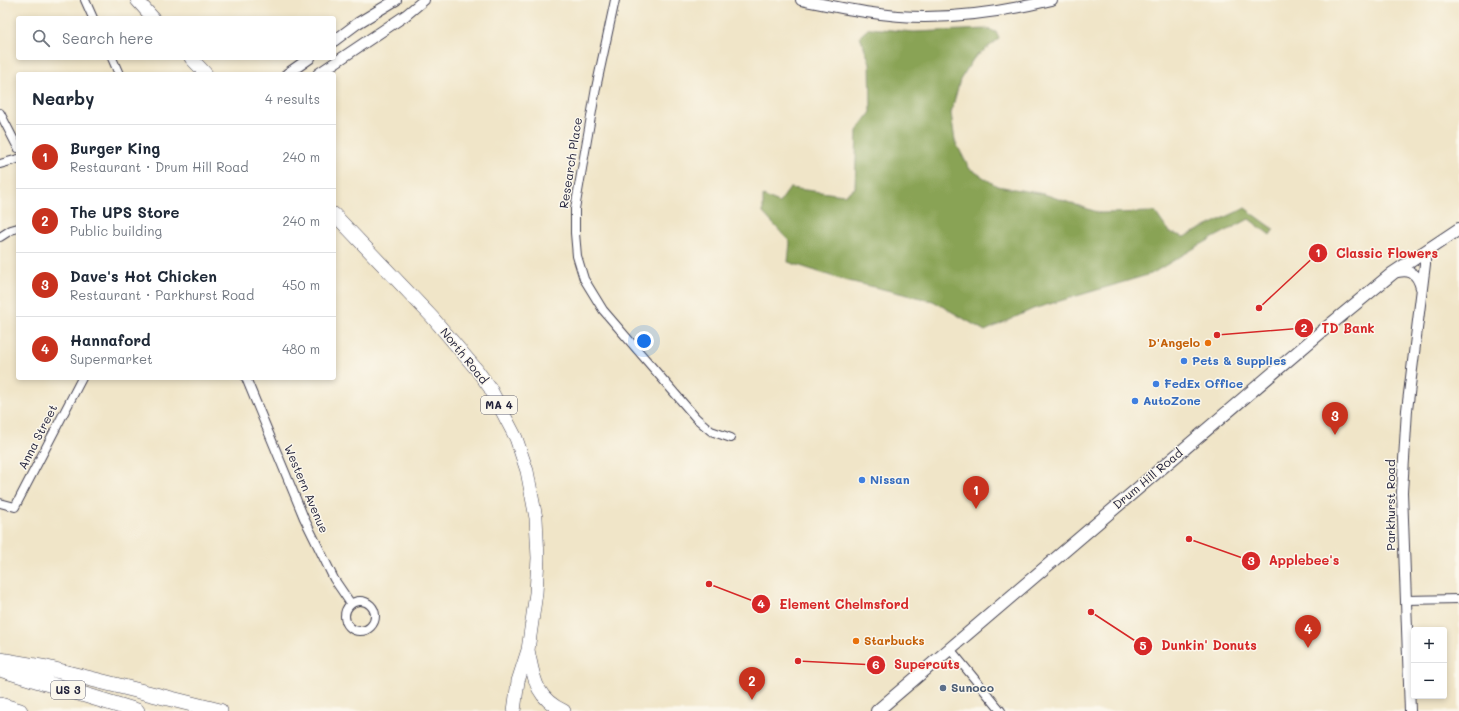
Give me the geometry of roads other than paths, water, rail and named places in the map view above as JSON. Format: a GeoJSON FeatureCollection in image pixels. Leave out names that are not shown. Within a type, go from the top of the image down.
{"type":"FeatureCollection","features":[{"type":"Feature","properties":{"kind":"highway"},"geometry":{"type":"LineString","coordinates":[[0,660],[47,668],[220,711]]}},
{"type":"Feature","properties":{"kind":"highway","name":"US 3"},"geometry":{"type":"LineString","coordinates":[[0,669],[137,711]]}},
{"type":"Feature","properties":{"kind":"highway"},"geometry":{"type":"LineString","coordinates":[[0,705],[20,711]]}},
{"type":"Feature","properties":{"kind":"main road"},"geometry":{"type":"LineString","coordinates":[[137,0],[151,16]]}},
{"type":"Feature","properties":{"kind":"main road"},"geometry":{"type":"LineString","coordinates":[[193,60],[204,72]]}},
{"type":"Feature","properties":{"kind":"main road","name":"North Road"},"geometry":{"type":"LineString","coordinates":[[336,216],[432,317],[477,370],[490,388],[516,438],[527,471],[536,518],[538,558],[536,593],[528,650],[518,681],[514,711]]}},
{"type":"Feature","properties":{"kind":"main road","name":"Drum Hill Road"},"geometry":{"type":"LineString","coordinates":[[877,711],[1314,338],[1393,273],[1459,229]]}},
{"type":"Feature","properties":{"kind":"main road","name":"North Road"},"geometry":{"type":"LineString","coordinates":[[528,650],[533,675],[539,689],[545,699],[553,706],[564,711]]}},
{"type":"Feature","properties":{"kind":"street"},"geometry":{"type":"LineString","coordinates":[[85,0],[92,16]]}},
{"type":"Feature","properties":{"kind":"street"},"geometry":{"type":"LineString","coordinates":[[336,39],[396,0]]}},
{"type":"Feature","properties":{"kind":"street"},"geometry":{"type":"LineString","coordinates":[[321,72],[406,15],[424,0]]}},
{"type":"Feature","properties":{"kind":"street","name":"Research Place"},"geometry":{"type":"LineString","coordinates":[[615,0],[596,88],[575,209],[577,256],[584,279],[602,310],[696,418],[711,431],[731,438]]}},
{"type":"Feature","properties":{"kind":"street"},"geometry":{"type":"LineString","coordinates":[[801,0],[880,14],[925,17],[992,12],[1022,8],[1052,0]]}},
{"type":"Feature","properties":{"kind":"street"},"geometry":{"type":"LineString","coordinates":[[113,60],[118,72]]}},
{"type":"Feature","properties":{"kind":"street"},"geometry":{"type":"LineString","coordinates":[[290,72],[307,60]]}},
{"type":"Feature","properties":{"kind":"street"},"geometry":{"type":"LineString","coordinates":[[0,112],[16,144]]}},
{"type":"Feature","properties":{"kind":"street"},"geometry":{"type":"LineString","coordinates":[[0,164],[16,160]]}},
{"type":"Feature","properties":{"kind":"street"},"geometry":{"type":"LineString","coordinates":[[0,237],[16,229]]}},
{"type":"Feature","properties":{"kind":"street","name":"Parkhurst Road"},"geometry":{"type":"LineString","coordinates":[[1410,711],[1402,513],[1403,466],[1407,414],[1425,264],[1425,257],[1422,253]]}},
{"type":"Feature","properties":{"kind":"street","name":"Parkhurst Road"},"geometry":{"type":"LineString","coordinates":[[1393,273],[1405,271],[1415,275],[1419,280],[1421,299]]}},
{"type":"Feature","properties":{"kind":"street","name":"Anna Street"},"geometry":{"type":"LineString","coordinates":[[0,503],[15,507],[81,380]]}},
{"type":"Feature","properties":{"kind":"street","name":"Western Avenue"},"geometry":{"type":"LineString","coordinates":[[247,380],[304,518],[334,580],[352,604]]}},
{"type":"Feature","properties":{"kind":"street"},"geometry":{"type":"LineString","coordinates":[[1406,600],[1459,599]]}},
{"type":"Feature","properties":{"kind":"street"},"geometry":{"type":"LineString","coordinates":[[950,649],[1001,711]]}},
{"type":"Feature","properties":{"kind":"place","name":"Classic Flowers"},"geometry":{"type":"Point","coordinates":[1259,308]}},
{"type":"Feature","properties":{"kind":"place","name":"TD Bank"},"geometry":{"type":"Point","coordinates":[1217,335]}},
{"type":"Feature","properties":{"kind":"place","name":"D'Angelo"},"geometry":{"type":"Point","coordinates":[1208,343]}},
{"type":"Feature","properties":{"kind":"place","name":"Pets & Supplies"},"geometry":{"type":"Point","coordinates":[1184,361]}},
{"type":"Feature","properties":{"kind":"place","name":"FedEx Office"},"geometry":{"type":"Point","coordinates":[1156,384]}},
{"type":"Feature","properties":{"kind":"place","name":"AutoZone"},"geometry":{"type":"Point","coordinates":[1135,401]}},
{"type":"Feature","properties":{"kind":"place","name":"Dave's Hot Chicken"},"geometry":{"type":"Point","coordinates":[1335,435]}},
{"type":"Feature","properties":{"kind":"place","name":"Nissan"},"geometry":{"type":"Point","coordinates":[862,480]}},
{"type":"Feature","properties":{"kind":"place","name":"Burger King"},"geometry":{"type":"Point","coordinates":[976,509]}},
{"type":"Feature","properties":{"kind":"place","name":"Applebee's"},"geometry":{"type":"Point","coordinates":[1189,539]}},
{"type":"Feature","properties":{"kind":"place","name":"Element Chelmsford"},"geometry":{"type":"Point","coordinates":[709,584]}},
{"type":"Feature","properties":{"kind":"place","name":"Dunkin' Donuts"},"geometry":{"type":"Point","coordinates":[1091,612]}},
{"type":"Feature","properties":{"kind":"place","name":"Starbucks"},"geometry":{"type":"Point","coordinates":[856,641]}},
{"type":"Feature","properties":{"kind":"place","name":"Hannaford"},"geometry":{"type":"Point","coordinates":[1308,648]}},
{"type":"Feature","properties":{"kind":"place","name":"Supercuts"},"geometry":{"type":"Point","coordinates":[798,661]}},
{"type":"Feature","properties":{"kind":"place","name":"Sunoco"},"geometry":{"type":"Point","coordinates":[943,688]}},
{"type":"Feature","properties":{"kind":"place","name":"The UPS Store"},"geometry":{"type":"Point","coordinates":[752,700]}}]}
